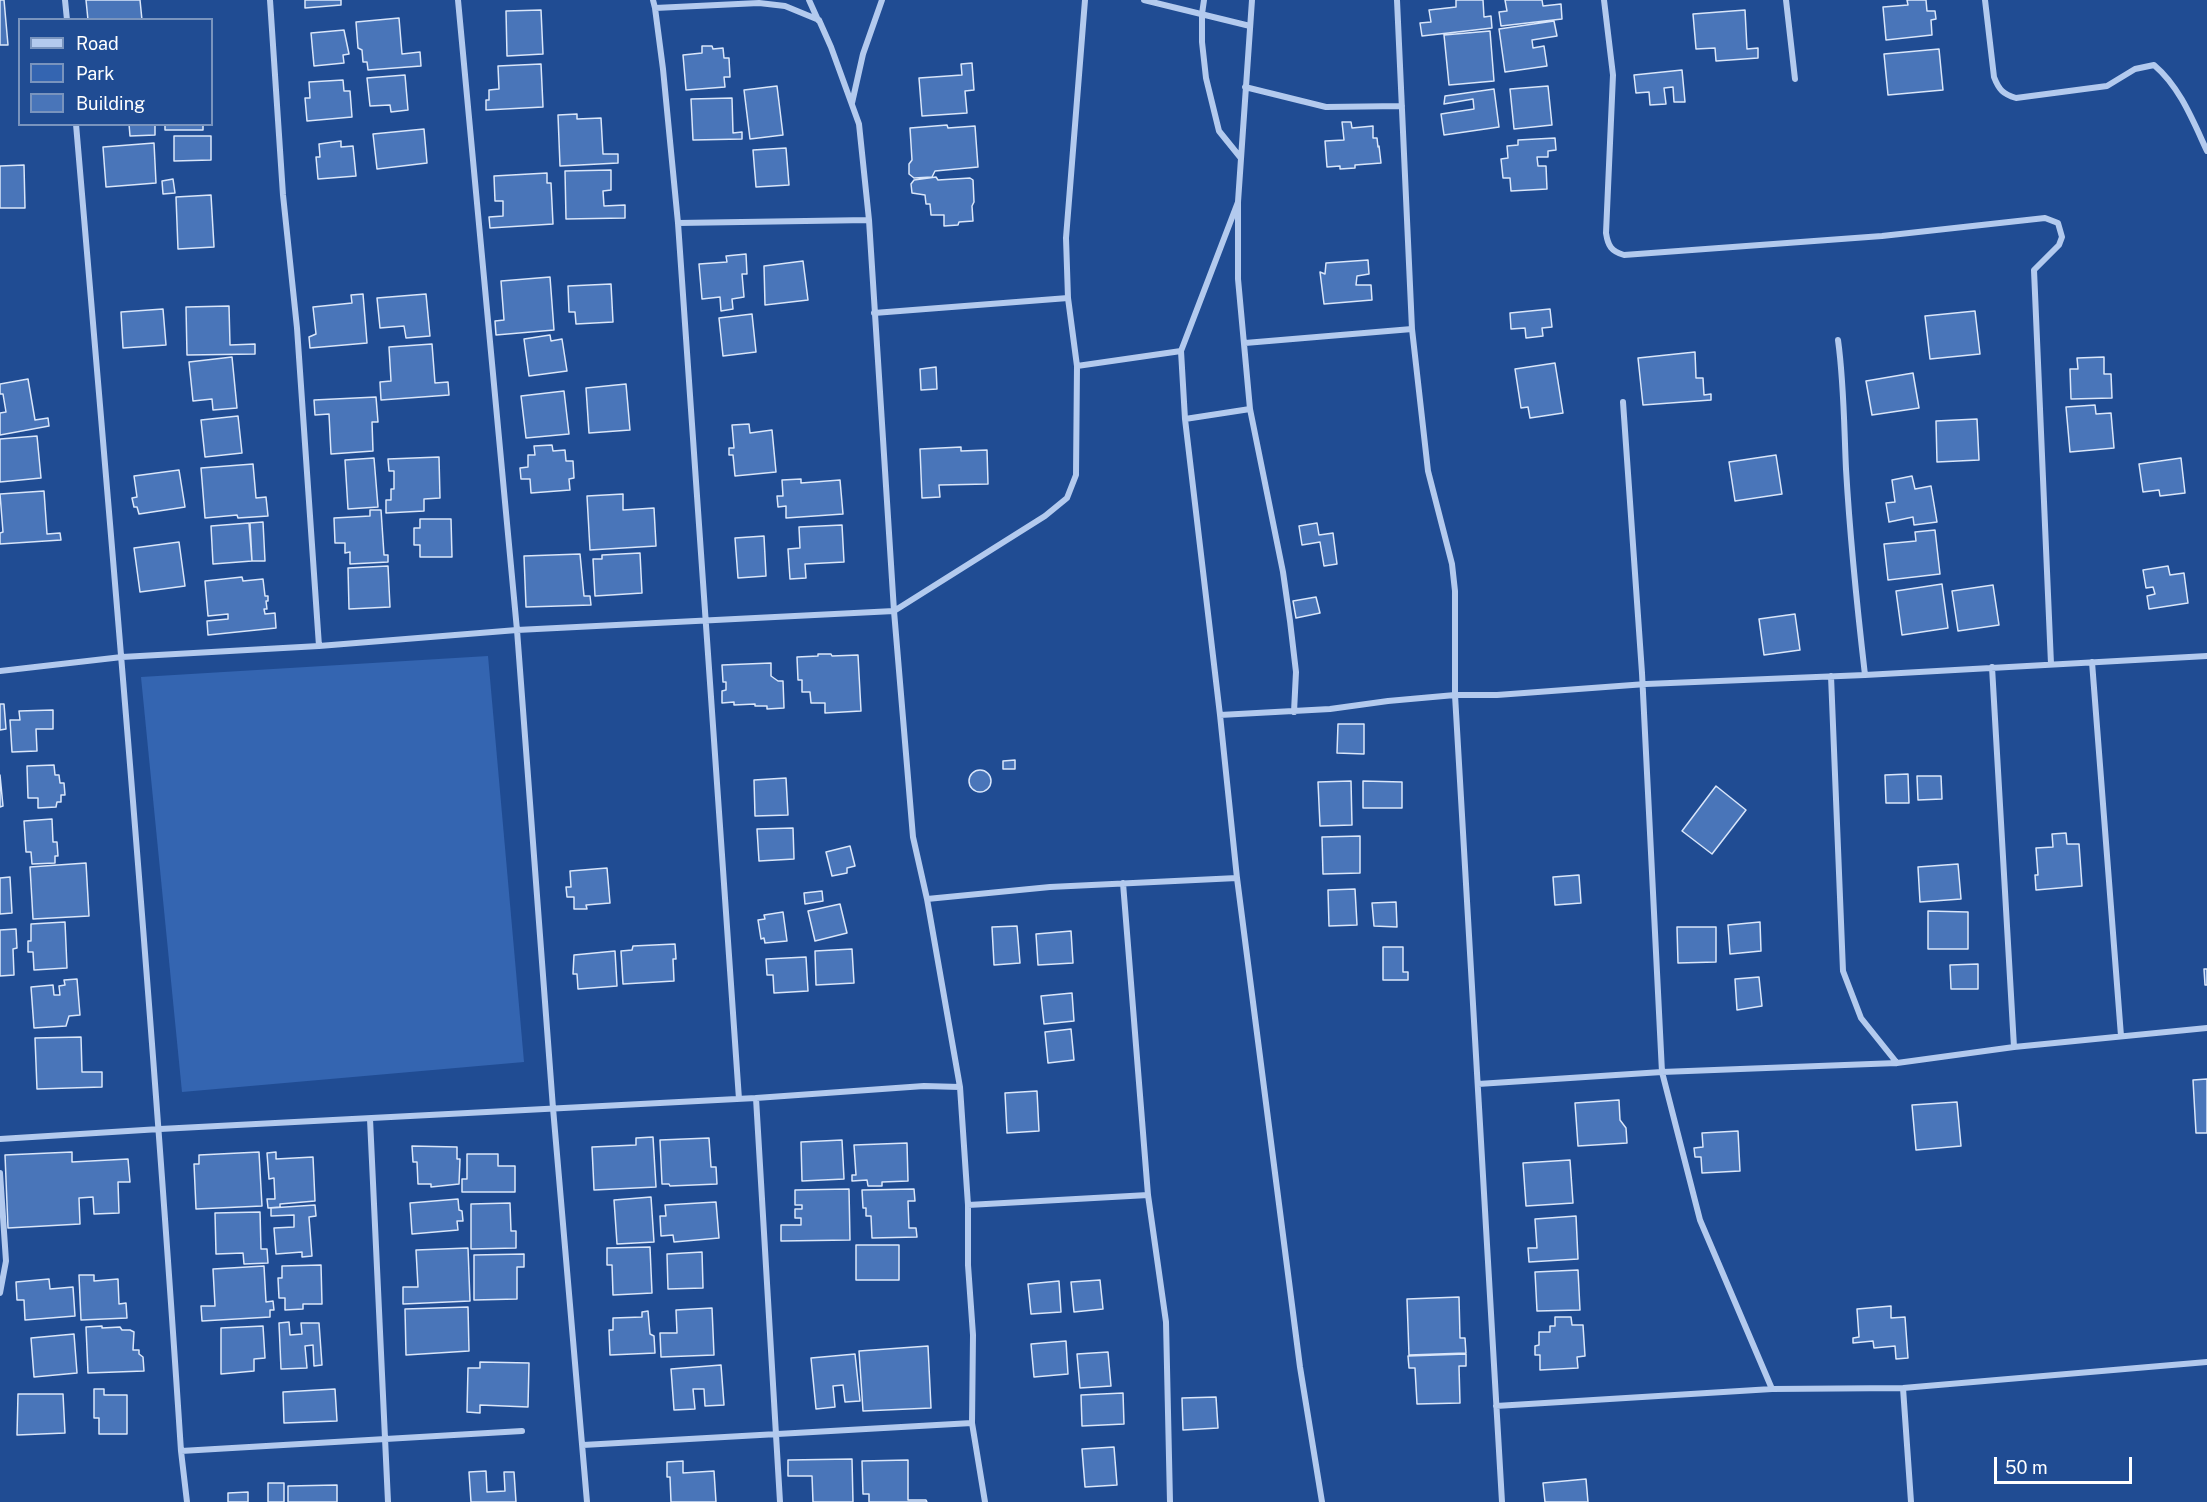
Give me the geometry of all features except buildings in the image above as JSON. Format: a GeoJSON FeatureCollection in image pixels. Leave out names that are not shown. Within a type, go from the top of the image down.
{"type":"FeatureCollection","features":[{"type":"Feature","properties":{"kind":"street"},"geometry":{"type":"LineString","coordinates":[[65,0],[67,18]]}},
{"type":"Feature","properties":{"kind":"street"},"geometry":{"type":"LineString","coordinates":[[270,0],[283,195],[297,328],[319,646]]}},
{"type":"Feature","properties":{"kind":"street"},"geometry":{"type":"LineString","coordinates":[[458,0],[517,630],[553,1108],[587,1502]]}},
{"type":"Feature","properties":{"kind":"street"},"geometry":{"type":"LineString","coordinates":[[652,0],[663,69],[678,223],[739,1099]]}},
{"type":"Feature","properties":{"kind":"street"},"geometry":{"type":"LineString","coordinates":[[809,0],[831,47],[859,124],[869,220],[894,611],[913,837],[927,899],[960,1087],[968,1205],[968,1265],[973,1335],[972,1423],[985,1502]]}},
{"type":"Feature","properties":{"kind":"street"},"geometry":{"type":"LineString","coordinates":[[851,104],[863,54],[882,0]]}},
{"type":"Feature","properties":{"kind":"street"},"geometry":{"type":"LineString","coordinates":[[0,670],[122,657],[319,646],[517,630],[894,611],[1046,516],[1067,498],[1076,475],[1077,366],[1068,298],[1066,238],[1085,0]]}},
{"type":"Feature","properties":{"kind":"street"},"geometry":{"type":"LineString","coordinates":[[1144,0],[1250,26]]}},
{"type":"Feature","properties":{"kind":"street"},"geometry":{"type":"LineString","coordinates":[[1204,0],[1202,14],[1206,78],[1219,131],[1240,157]]}},
{"type":"Feature","properties":{"kind":"street"},"geometry":{"type":"LineString","coordinates":[[1252,0],[1240,157],[1238,279],[1250,409],[1284,581],[1296,672],[1294,712]]}},
{"type":"Feature","properties":{"kind":"street"},"geometry":{"type":"LineString","coordinates":[[1397,0],[1413,329],[1428,471],[1452,564],[1455,591],[1455,695],[1502,1502]]}},
{"type":"Feature","properties":{"kind":"street"},"geometry":{"type":"LineString","coordinates":[[1604,0],[1613,75],[1605,233],[1608,244],[1616,252],[1624,255],[1882,236],[2045,218],[2058,223],[2062,237],[2059,245],[2034,270],[2051,664]]}},
{"type":"Feature","properties":{"kind":"street"},"geometry":{"type":"LineString","coordinates":[[1786,0],[1795,79]]}},
{"type":"Feature","properties":{"kind":"street"},"geometry":{"type":"LineString","coordinates":[[1985,0],[1994,77],[2005,94],[2016,98],[2107,86],[2134,69],[2154,65],[2176,88],[2207,151]]}},
{"type":"Feature","properties":{"kind":"street"},"geometry":{"type":"LineString","coordinates":[[655,8],[759,3],[785,6],[819,20]]}},
{"type":"Feature","properties":{"kind":"street"},"geometry":{"type":"LineString","coordinates":[[1245,87],[1326,107],[1402,106]]}},
{"type":"Feature","properties":{"kind":"street"},"geometry":{"type":"LineString","coordinates":[[76,126],[122,657],[187,1502]]}},
{"type":"Feature","properties":{"kind":"street"},"geometry":{"type":"LineString","coordinates":[[1238,202],[1180,351],[1185,420],[1237,878],[1300,1367],[1322,1502]]}},
{"type":"Feature","properties":{"kind":"street"},"geometry":{"type":"LineString","coordinates":[[678,223],[869,220]]}},
{"type":"Feature","properties":{"kind":"street"},"geometry":{"type":"LineString","coordinates":[[874,313],[1068,298]]}},
{"type":"Feature","properties":{"kind":"street"},"geometry":{"type":"LineString","coordinates":[[1245,343],[1413,329]]}},
{"type":"Feature","properties":{"kind":"street"},"geometry":{"type":"LineString","coordinates":[[1838,340],[1843,381],[1853,574],[1864,675]]}},
{"type":"Feature","properties":{"kind":"street"},"geometry":{"type":"LineString","coordinates":[[1077,366],[1180,351]]}},
{"type":"Feature","properties":{"kind":"street"},"geometry":{"type":"LineString","coordinates":[[1623,402],[1642,684],[1662,1072],[1700,1220],[1772,1389]]}},
{"type":"Feature","properties":{"kind":"street"},"geometry":{"type":"LineString","coordinates":[[1185,420],[1250,409]]}},
{"type":"Feature","properties":{"kind":"street"},"geometry":{"type":"LineString","coordinates":[[1220,715],[1294,712],[1455,695],[1497,695],[1642,684],[1864,675],[2207,656]]}},
{"type":"Feature","properties":{"kind":"street"},"geometry":{"type":"LineString","coordinates":[[2092,662],[2121,1036]]}},
{"type":"Feature","properties":{"kind":"street"},"geometry":{"type":"LineString","coordinates":[[1992,667],[2014,1047]]}},
{"type":"Feature","properties":{"kind":"street"},"geometry":{"type":"LineString","coordinates":[[1831,676],[1842,971],[1861,1018],[1897,1063]]}},
{"type":"Feature","properties":{"kind":"street"},"geometry":{"type":"LineString","coordinates":[[927,899],[1050,887],[1237,878]]}},
{"type":"Feature","properties":{"kind":"street"},"geometry":{"type":"LineString","coordinates":[[1123,883],[1148,1195],[1166,1322],[1170,1502]]}},
{"type":"Feature","properties":{"kind":"street"},"geometry":{"type":"LineString","coordinates":[[1478,1084],[1662,1072],[1897,1063],[2014,1047],[2207,1028]]}},
{"type":"Feature","properties":{"kind":"street"},"geometry":{"type":"LineString","coordinates":[[0,1139],[739,1099],[924,1086],[960,1087]]}},
{"type":"Feature","properties":{"kind":"street"},"geometry":{"type":"LineString","coordinates":[[756,1098],[780,1502]]}},
{"type":"Feature","properties":{"kind":"street"},"geometry":{"type":"LineString","coordinates":[[370,1119],[388,1502]]}},
{"type":"Feature","properties":{"kind":"street"},"geometry":{"type":"LineString","coordinates":[[0,1173],[3,1261],[0,1293]]}},
{"type":"Feature","properties":{"kind":"street"},"geometry":{"type":"LineString","coordinates":[[968,1205],[1148,1195]]}},
{"type":"Feature","properties":{"kind":"street"},"geometry":{"type":"LineString","coordinates":[[1496,1406],[1772,1389],[1903,1388],[2207,1362]]}},
{"type":"Feature","properties":{"kind":"street"},"geometry":{"type":"LineString","coordinates":[[1903,1388],[1911,1502]]}},
{"type":"Feature","properties":{"kind":"street"},"geometry":{"type":"LineString","coordinates":[[583,1445],[972,1423]]}},
{"type":"Feature","properties":{"kind":"street"},"geometry":{"type":"LineString","coordinates":[[182,1451],[522,1431]]}},
{"type":"Feature","properties":{"kind":"green space"},"geometry":{"type":"Polygon","coordinates":[[[488,656],[524,1062],[182,1092],[141,677],[488,656]]]}}]}
